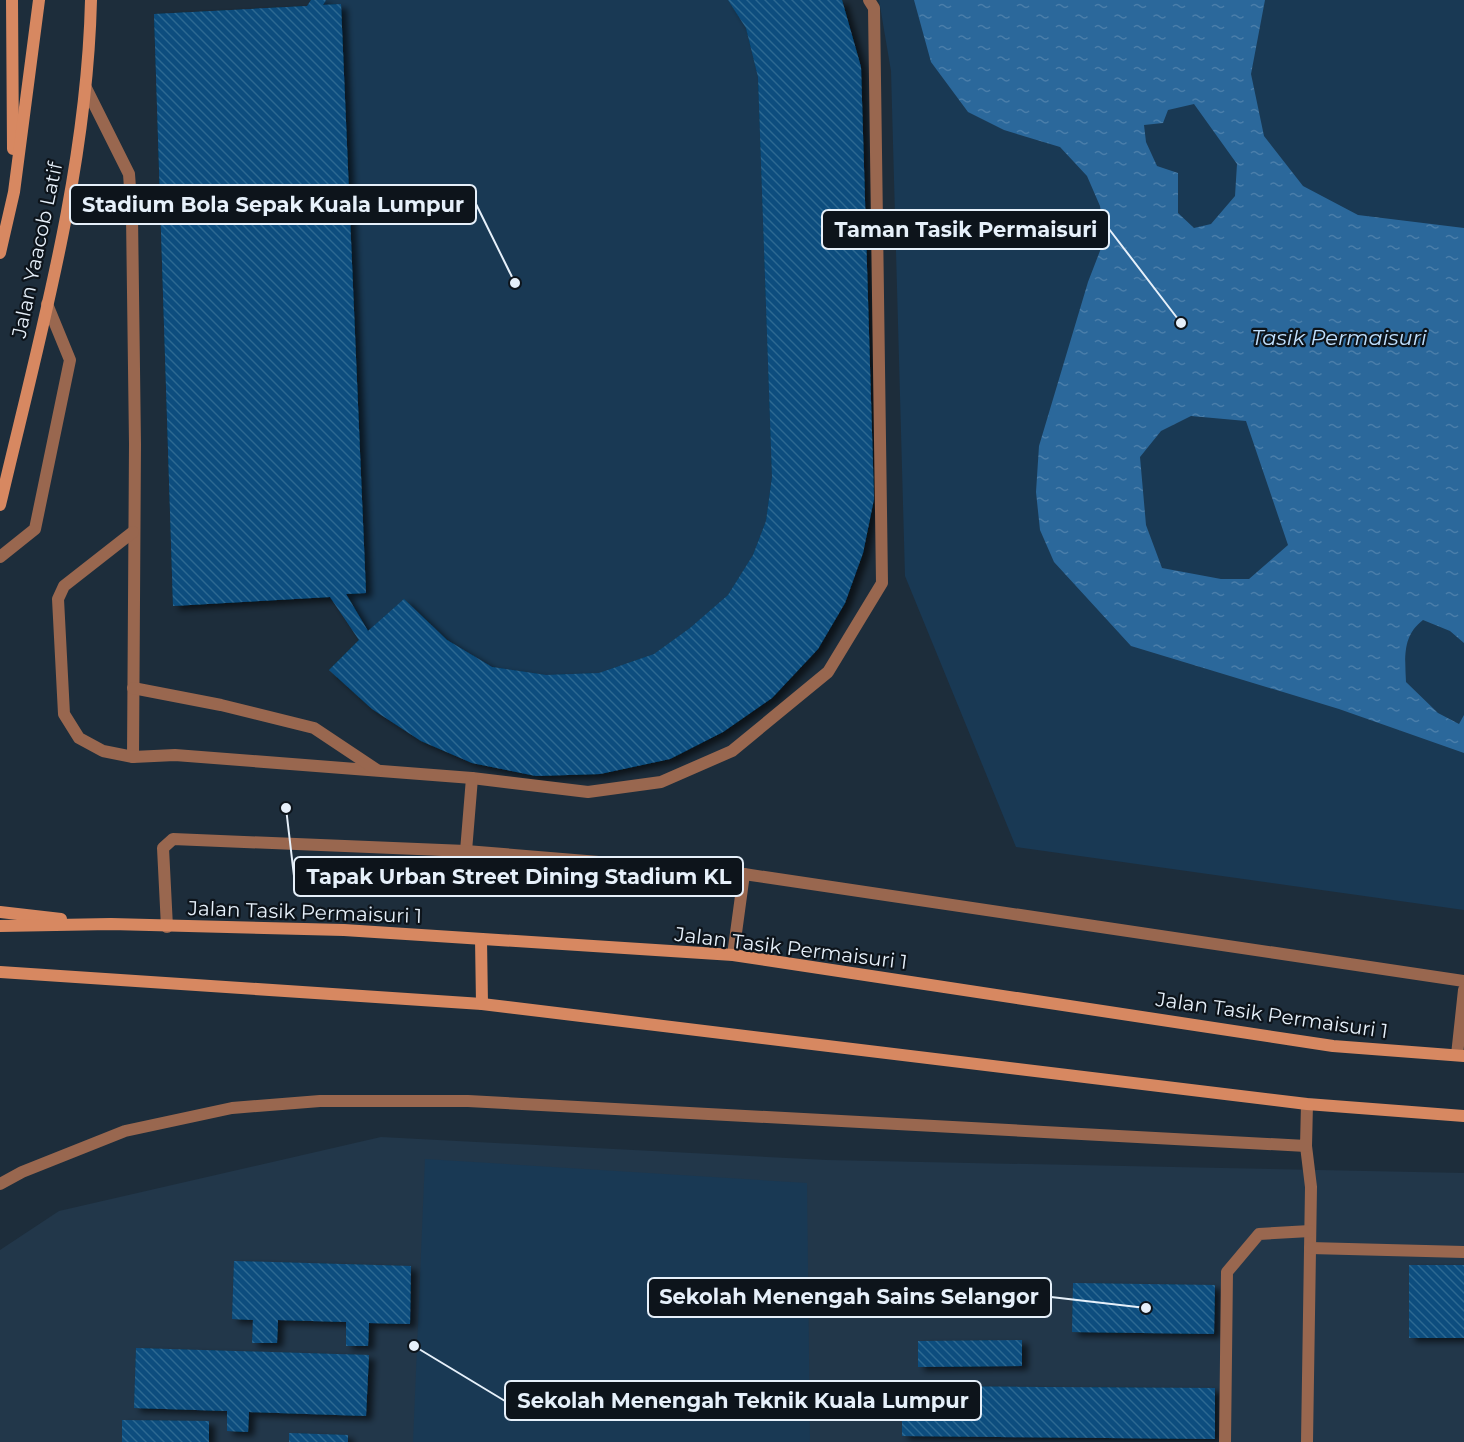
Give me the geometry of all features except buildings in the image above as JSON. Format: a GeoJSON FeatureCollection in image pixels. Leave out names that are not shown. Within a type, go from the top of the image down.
{"type":"FeatureCollection","features":[{"type":"Feature","properties":{"kind":"main road"},"geometry":{"type":"LineString","coordinates":[[12,0],[14,192]]}},
{"type":"Feature","properties":{"kind":"main road","name":"Jalan Yaacob Latif"},"geometry":{"type":"LineString","coordinates":[[0,253],[14,192],[39,0]]}},
{"type":"Feature","properties":{"kind":"main road","name":"Jalan Yaacob Latif"},"geometry":{"type":"LineString","coordinates":[[0,505],[76,167],[86,88],[91,0]]}},
{"type":"Feature","properties":{"kind":"main road"},"geometry":{"type":"LineString","coordinates":[[0,912],[111,924]]}},
{"type":"Feature","properties":{"kind":"main road","name":"Jalan Tasik Permaisuri 1"},"geometry":{"type":"LineString","coordinates":[[0,926],[111,924],[344,930],[733,956],[1334,1046],[1460,1055]]}},
{"type":"Feature","properties":{"kind":"main road"},"geometry":{"type":"LineString","coordinates":[[481,939],[482,1004]]}},
{"type":"Feature","properties":{"kind":"main road"},"geometry":{"type":"LineString","coordinates":[[0,972],[482,1004],[1307,1104],[1464,1116]]}},
{"type":"Feature","properties":{"kind":"street"},"geometry":{"type":"LineString","coordinates":[[133,532],[64,586],[58,599],[64,714],[79,738],[103,752],[133,757],[175,755],[472,777],[588,792],[661,782],[732,751],[828,672],[882,583],[874,8],[869,0]]}},
{"type":"Feature","properties":{"kind":"street"},"geometry":{"type":"LineString","coordinates":[[86,88],[129,174],[134,396],[133,757]]}},
{"type":"Feature","properties":{"kind":"street"},"geometry":{"type":"LineString","coordinates":[[0,557],[36,529],[70,360],[47,304]]}},
{"type":"Feature","properties":{"kind":"street"},"geometry":{"type":"LineString","coordinates":[[133,688],[221,705],[314,728],[378,770]]}},
{"type":"Feature","properties":{"kind":"street"},"geometry":{"type":"LineString","coordinates":[[466,851],[472,777]]}},
{"type":"Feature","properties":{"kind":"street"},"geometry":{"type":"LineString","coordinates":[[167,927],[163,848],[173,838],[466,851],[744,874],[1464,981]]}},
{"type":"Feature","properties":{"kind":"street"},"geometry":{"type":"LineString","coordinates":[[733,956],[744,874]]}},
{"type":"Feature","properties":{"kind":"street"},"geometry":{"type":"LineString","coordinates":[[1460,1055],[1464,990]]}},
{"type":"Feature","properties":{"kind":"street"},"geometry":{"type":"LineString","coordinates":[[0,1184],[22,1172],[125,1131],[232,1108],[320,1101],[468,1101],[1306,1146]]}},
{"type":"Feature","properties":{"kind":"street"},"geometry":{"type":"LineString","coordinates":[[1307,1104],[1306,1146],[1311,1187],[1307,1442]]}},
{"type":"Feature","properties":{"kind":"street"},"geometry":{"type":"LineString","coordinates":[[1225,1442],[1227,1272],[1259,1234],[1310,1231]]}},
{"type":"Feature","properties":{"kind":"street"},"geometry":{"type":"LineString","coordinates":[[1310,1248],[1464,1252]]}},
{"type":"Feature","properties":{"kind":"shaded area"},"geometry":{"type":"Polygon","coordinates":[[[311,0],[842,0],[861,67],[874,499],[863,553],[818,649],[772,698],[723,732],[670,759],[600,774],[536,776],[472,763],[421,741],[372,709],[329,670],[359,640],[330,597],[173,606],[154,14],[307,6],[311,0]]]}},
{"type":"Feature","properties":{"kind":"shaded area"},"geometry":{"type":"Polygon","coordinates":[[[879,0],[1464,0],[1464,910],[1016,847],[905,576],[891,71],[879,0]]]}},
{"type":"Feature","properties":{"kind":"shaded area"},"geometry":{"type":"Polygon","coordinates":[[[381,1137],[827,1160],[1464,1173],[1464,1442],[0,1442],[0,1250],[59,1211],[381,1137]]]}},
{"type":"Feature","properties":{"kind":"shaded area"},"geometry":{"type":"Polygon","coordinates":[[[425,1159],[807,1183],[810,1442],[413,1442],[425,1159]]]}},
{"type":"Feature","properties":{"kind":"water","name":"Tasik Permaisuri"},"geometry":{"type":"Polygon","coordinates":[[[914,0],[1265,0],[1251,74],[1264,136],[1303,186],[1358,215],[1464,228],[1464,643],[1450,631],[1423,620],[1416,626],[1408,640],[1405,664],[1406,682],[1438,713],[1459,724],[1464,715],[1464,753],[1339,709],[1131,646],[1054,562],[1040,530],[1036,492],[1039,446],[1088,282],[1105,238],[1100,206],[1087,176],[1060,147],[1004,130],[968,112],[931,62],[914,0]],[[1194,104],[1168,110],[1163,123],[1144,125],[1146,142],[1157,166],[1178,173],[1178,213],[1194,228],[1211,224],[1235,196],[1237,164],[1194,104]],[[1191,416],[1161,431],[1140,457],[1146,525],[1162,568],[1221,579],[1249,579],[1288,545],[1246,421],[1191,416]]]}},
{"type":"Feature","properties":{"kind":"place","name":"Stadium Bola Sepak Kuala Lumpur"},"geometry":{"type":"Point","coordinates":[515,283]}},
{"type":"Feature","properties":{"kind":"place","name":"Taman Tasik Permaisuri"},"geometry":{"type":"Point","coordinates":[1181,323]}},
{"type":"Feature","properties":{"kind":"place","name":"Tapak Urban Street Dining Stadium KL"},"geometry":{"type":"Point","coordinates":[286,808]}},
{"type":"Feature","properties":{"kind":"place","name":"Sekolah Menengah Sains Selangor"},"geometry":{"type":"Point","coordinates":[1146,1308]}},
{"type":"Feature","properties":{"kind":"place","name":"Sekolah Menengah Teknik Kuala Lumpur"},"geometry":{"type":"Point","coordinates":[414,1346]}}]}
